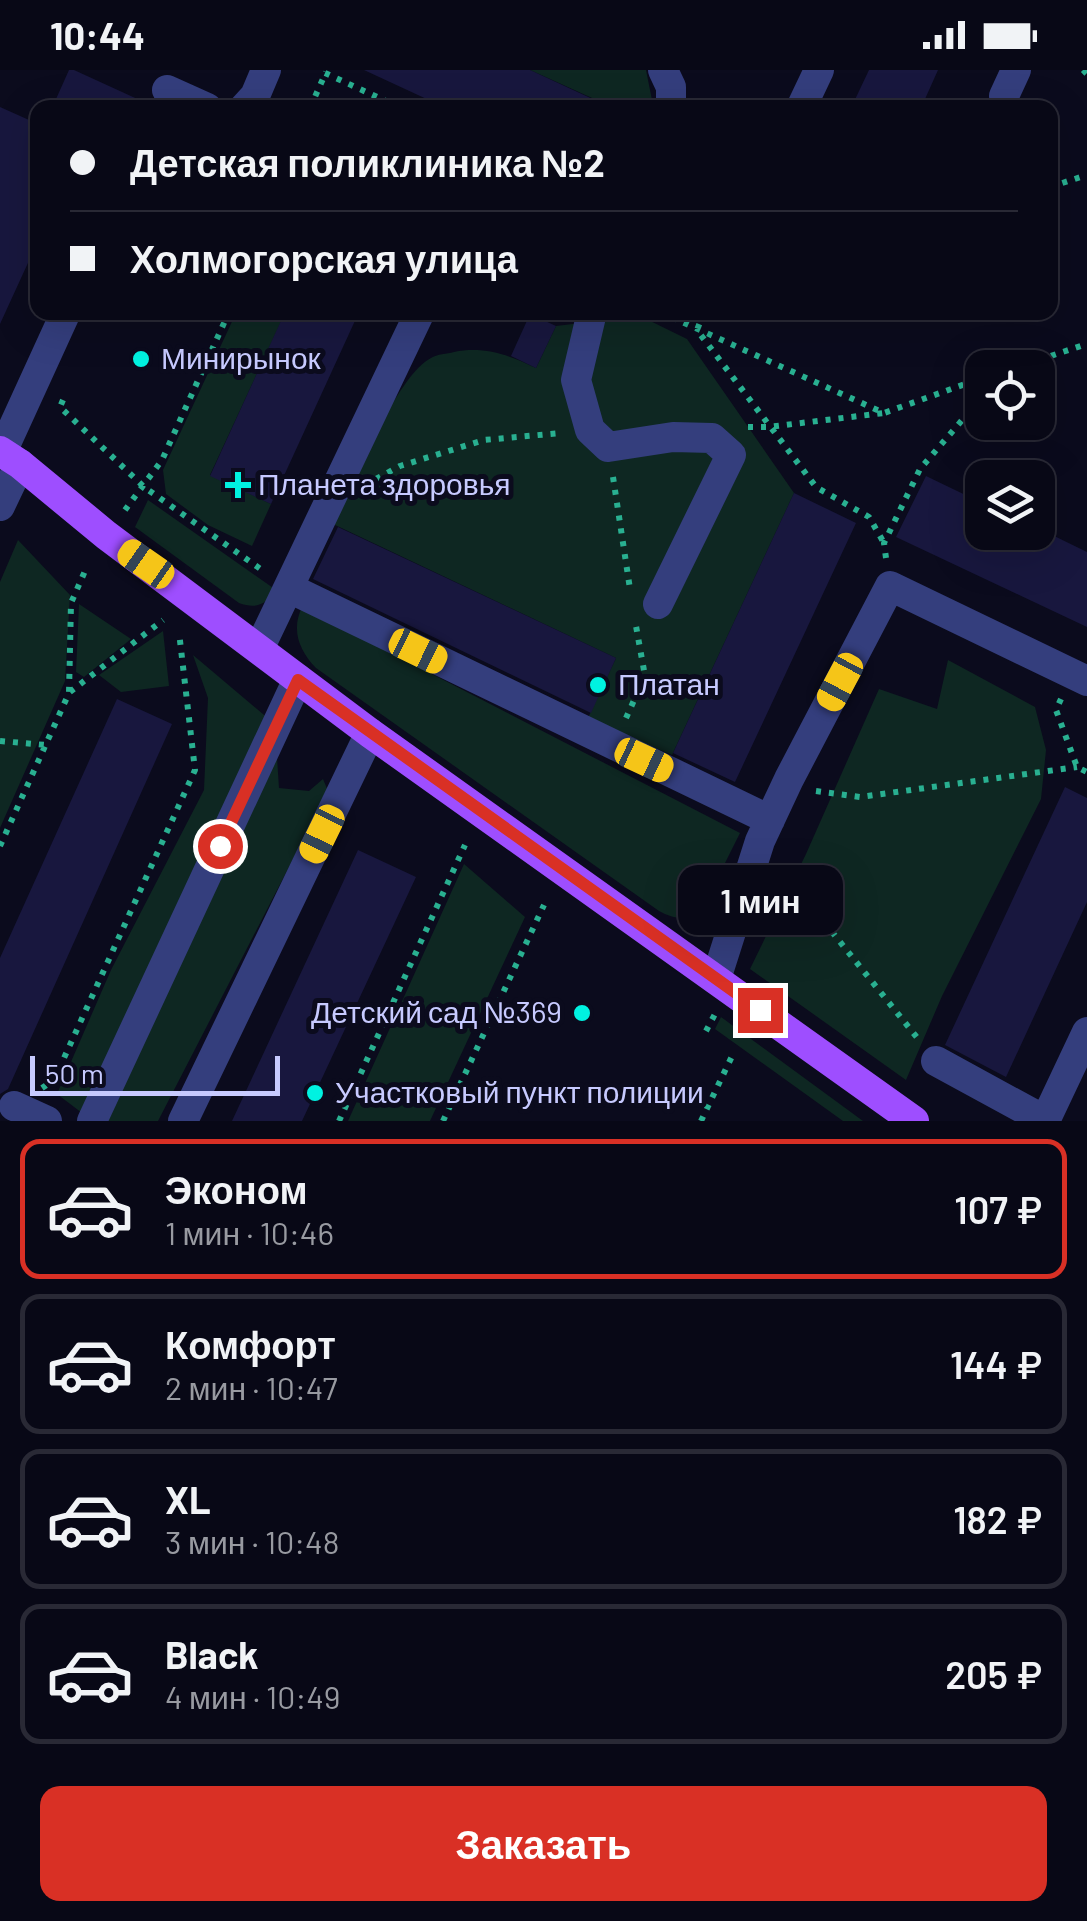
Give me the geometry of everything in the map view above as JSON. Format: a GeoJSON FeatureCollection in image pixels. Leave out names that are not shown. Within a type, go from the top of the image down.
{"type":"FeatureCollection","features":[{"type":"Feature","properties":{"kind":"main road"},"geometry":{"type":"LineString","coordinates":[[7,456],[298,680],[914,1121]]}},
{"type":"Feature","properties":{"kind":"street"},"geometry":{"type":"LineString","coordinates":[[251,100],[266,70]]}},
{"type":"Feature","properties":{"kind":"street"},"geometry":{"type":"LineString","coordinates":[[806,100],[819,70]]}},
{"type":"Feature","properties":{"kind":"street"},"geometry":{"type":"LineString","coordinates":[[168,89],[191,100]]}},
{"type":"Feature","properties":{"kind":"street"},"geometry":{"type":"LineString","coordinates":[[0,506],[7,456],[63,320]]}},
{"type":"Feature","properties":{"kind":"street"},"geometry":{"type":"LineString","coordinates":[[259,649],[416,320]]}},
{"type":"Feature","properties":{"kind":"street"},"geometry":{"type":"LineString","coordinates":[[590,320],[576,380],[590,430],[608,447],[672,438],[712,438],[731,455],[658,604]]}},
{"type":"Feature","properties":{"kind":"street"},"geometry":{"type":"LineString","coordinates":[[716,979],[765,830],[890,586],[1080,678]]}},
{"type":"Feature","properties":{"kind":"street"},"geometry":{"type":"LineString","coordinates":[[288,588],[765,830]]}},
{"type":"Feature","properties":{"kind":"street"},"geometry":{"type":"LineString","coordinates":[[92,1121],[298,680]]}},
{"type":"Feature","properties":{"kind":"street"},"geometry":{"type":"LineString","coordinates":[[183,1121],[370,732]]}},
{"type":"Feature","properties":{"kind":"street"},"geometry":{"type":"LineString","coordinates":[[936,1061],[1045,1121],[1087,1032]]}},
{"type":"Feature","properties":{"kind":"street"},"geometry":{"type":"LineString","coordinates":[[14,1106],[47,1121]]}},
{"type":"Feature","properties":{"kind":"path"},"geometry":{"type":"LineString","coordinates":[[314,100],[326,72],[384,100]]}},
{"type":"Feature","properties":{"kind":"path"},"geometry":{"type":"LineString","coordinates":[[1058,184],[1087,175]]}},
{"type":"Feature","properties":{"kind":"path"},"geometry":{"type":"LineString","coordinates":[[125,510],[162,460],[225,320]]}},
{"type":"Feature","properties":{"kind":"path"},"geometry":{"type":"LineString","coordinates":[[676,320],[884,413],[965,384]]}},
{"type":"Feature","properties":{"kind":"path"},"geometry":{"type":"LineString","coordinates":[[697,330],[701,320]]}},
{"type":"Feature","properties":{"kind":"path"},"geometry":{"type":"LineString","coordinates":[[697,330],[816,487],[870,517],[884,543],[890,586]]}},
{"type":"Feature","properties":{"kind":"path"},"geometry":{"type":"LineString","coordinates":[[1055,355],[1087,344]]}},
{"type":"Feature","properties":{"kind":"path"},"geometry":{"type":"LineString","coordinates":[[67,392],[60,407],[144,487],[288,588]]}},
{"type":"Feature","properties":{"kind":"path"},"geometry":{"type":"LineString","coordinates":[[884,543],[920,470],[965,416]]}},
{"type":"Feature","properties":{"kind":"path"},"geometry":{"type":"LineString","coordinates":[[0,846],[69,692],[71,603],[85,571]]}},
{"type":"Feature","properties":{"kind":"path"},"geometry":{"type":"LineString","coordinates":[[69,692],[163,620]]}},
{"type":"Feature","properties":{"kind":"path"},"geometry":{"type":"LineString","coordinates":[[14,1106],[54,1080],[194,770],[179,632]]}},
{"type":"Feature","properties":{"kind":"path"},"geometry":{"type":"LineString","coordinates":[[1077,768],[1056,710],[1080,678]]}},
{"type":"Feature","properties":{"kind":"path"},"geometry":{"type":"LineString","coordinates":[[0,740],[46,745]]}},
{"type":"Feature","properties":{"kind":"path"},"geometry":{"type":"LineString","coordinates":[[789,779],[814,791],[860,797],[1077,768],[1087,772]]}},
{"type":"Feature","properties":{"kind":"path"},"geometry":{"type":"LineString","coordinates":[[765,830],[936,1061]]}},
{"type":"Feature","properties":{"kind":"path"},"geometry":{"type":"LineString","coordinates":[[339,1121],[466,845]]}},
{"type":"Feature","properties":{"kind":"path"},"geometry":{"type":"LineString","coordinates":[[443,1121],[544,905]]}},
{"type":"Feature","properties":{"kind":"path"},"geometry":{"type":"LineString","coordinates":[[701,1121],[734,1052]]}},
{"type":"Feature","properties":{"kind":"green space"},"geometry":{"type":"Polygon","coordinates":[[[530,70],[646,70],[652,100],[596,100],[530,70]]]}},
{"type":"Feature","properties":{"kind":"green space"},"geometry":{"type":"Polygon","coordinates":[[[233,320],[282,320],[210,475],[271,504],[252,546],[208,525],[166,494],[163,470],[233,320]]]}},
{"type":"Feature","properties":{"kind":"green space"},"geometry":{"type":"Polygon","coordinates":[[[648,320],[687,339],[794,493],[672,755],[587,720],[616,658],[333,524],[390,408],[418,368],[431,358],[465,350],[506,356],[536,368],[556,326],[648,320]]]}},
{"type":"Feature","properties":{"kind":"green space"},"geometry":{"type":"Polygon","coordinates":[[[148,500],[276,590],[260,604],[239,603],[135,527],[148,500]]]}},
{"type":"Feature","properties":{"kind":"green space"},"geometry":{"type":"Polygon","coordinates":[[[18,540],[70,595],[65,681],[0,828],[0,582],[18,540]]]}},
{"type":"Feature","properties":{"kind":"green space"},"geometry":{"type":"Polygon","coordinates":[[[79,604],[131,639],[84,677],[76,672],[79,604]]]}},
{"type":"Feature","properties":{"kind":"green space"},"geometry":{"type":"Polygon","coordinates":[[[302,607],[740,833],[707,899],[686,917],[659,911],[316,668],[298,639],[302,607]]]}},
{"type":"Feature","properties":{"kind":"green space"},"geometry":{"type":"Polygon","coordinates":[[[163,631],[169,686],[121,692],[99,675],[163,631]]]}},
{"type":"Feature","properties":{"kind":"green space"},"geometry":{"type":"Polygon","coordinates":[[[193,655],[270,720],[86,1116],[57,1094],[111,970],[204,790],[208,698],[193,655]]]}},
{"type":"Feature","properties":{"kind":"green space"},"geometry":{"type":"Polygon","coordinates":[[[948,660],[1035,707],[1046,750],[1041,799],[942,996],[906,1080],[750,969],[879,689],[937,709],[948,660]]]}},
{"type":"Feature","properties":{"kind":"green space"},"geometry":{"type":"Polygon","coordinates":[[[276,742],[279,788],[309,791],[323,779],[328,791],[158,1121],[102,1121],[276,742]]]}},
{"type":"Feature","properties":{"kind":"green space"},"geometry":{"type":"Polygon","coordinates":[[[464,864],[525,917],[430,1121],[348,1121],[464,864]]]}},
{"type":"Feature","properties":{"kind":"green space"},"geometry":{"type":"Polygon","coordinates":[[[721,1017],[863,1121],[843,1121],[715,1029],[721,1017]]]}},
{"type":"Feature","properties":{"kind":"building"},"geometry":{"type":"Polygon","coordinates":[[[69,70],[74,70],[140,100],[56,100],[69,70]]]}},
{"type":"Feature","properties":{"kind":"building"},"geometry":{"type":"Polygon","coordinates":[[[364,70],[530,70],[595,100],[429,100],[364,70]]]}},
{"type":"Feature","properties":{"kind":"building"},"geometry":{"type":"Polygon","coordinates":[[[869,70],[938,70],[925,100],[855,100],[869,70]]]}},
{"type":"Feature","properties":{"kind":"building"},"geometry":{"type":"Polygon","coordinates":[[[0,107],[30,120],[30,258],[0,324],[0,107]]]}},
{"type":"Feature","properties":{"kind":"building"},"geometry":{"type":"Polygon","coordinates":[[[281,320],[355,320],[271,504],[210,476],[281,320]]]}},
{"type":"Feature","properties":{"kind":"building"},"geometry":{"type":"Polygon","coordinates":[[[527,320],[543,320],[556,326],[536,368],[511,356],[527,320]]]}},
{"type":"Feature","properties":{"kind":"building"},"geometry":{"type":"Polygon","coordinates":[[[926,476],[965,495],[965,550],[1055,550],[1055,536],[1087,552],[1087,627],[896,537],[926,476]]]}},
{"type":"Feature","properties":{"kind":"building"},"geometry":{"type":"Polygon","coordinates":[[[794,493],[856,523],[735,782],[673,753],[794,493]]]}},
{"type":"Feature","properties":{"kind":"building"},"geometry":{"type":"Polygon","coordinates":[[[338,527],[616,658],[591,713],[313,579],[338,527]]]}},
{"type":"Feature","properties":{"kind":"building"},"geometry":{"type":"Polygon","coordinates":[[[117,699],[172,724],[8,1089],[0,1094],[0,958],[117,699]]]}},
{"type":"Feature","properties":{"kind":"building"},"geometry":{"type":"Polygon","coordinates":[[[1065,787],[1087,798],[1087,902],[1006,1077],[945,1045],[1065,787]]]}},
{"type":"Feature","properties":{"kind":"building"},"geometry":{"type":"Polygon","coordinates":[[[358,850],[416,877],[302,1121],[232,1121],[358,850]]]}},
{"type":"Feature","properties":{"kind":"place","name":"Минирынок"},"geometry":{"type":"Point","coordinates":[141,359]}},
{"type":"Feature","properties":{"kind":"place","name":"Планета здоровья"},"geometry":{"type":"Point","coordinates":[238,485]}},
{"type":"Feature","properties":{"kind":"place","name":"Платан"},"geometry":{"type":"Point","coordinates":[598,685]}},
{"type":"Feature","properties":{"kind":"place","name":"Детский сад №369"},"geometry":{"type":"Point","coordinates":[582,1013]}},
{"type":"Feature","properties":{"kind":"place","name":"Участковый пункт полиции"},"geometry":{"type":"Point","coordinates":[315,1093]}},
{"type":"Feature","properties":{"kind":"route"},"geometry":{"type":"LineString","coordinates":[[220,846],[298,680],[760,1010]]}}]}
